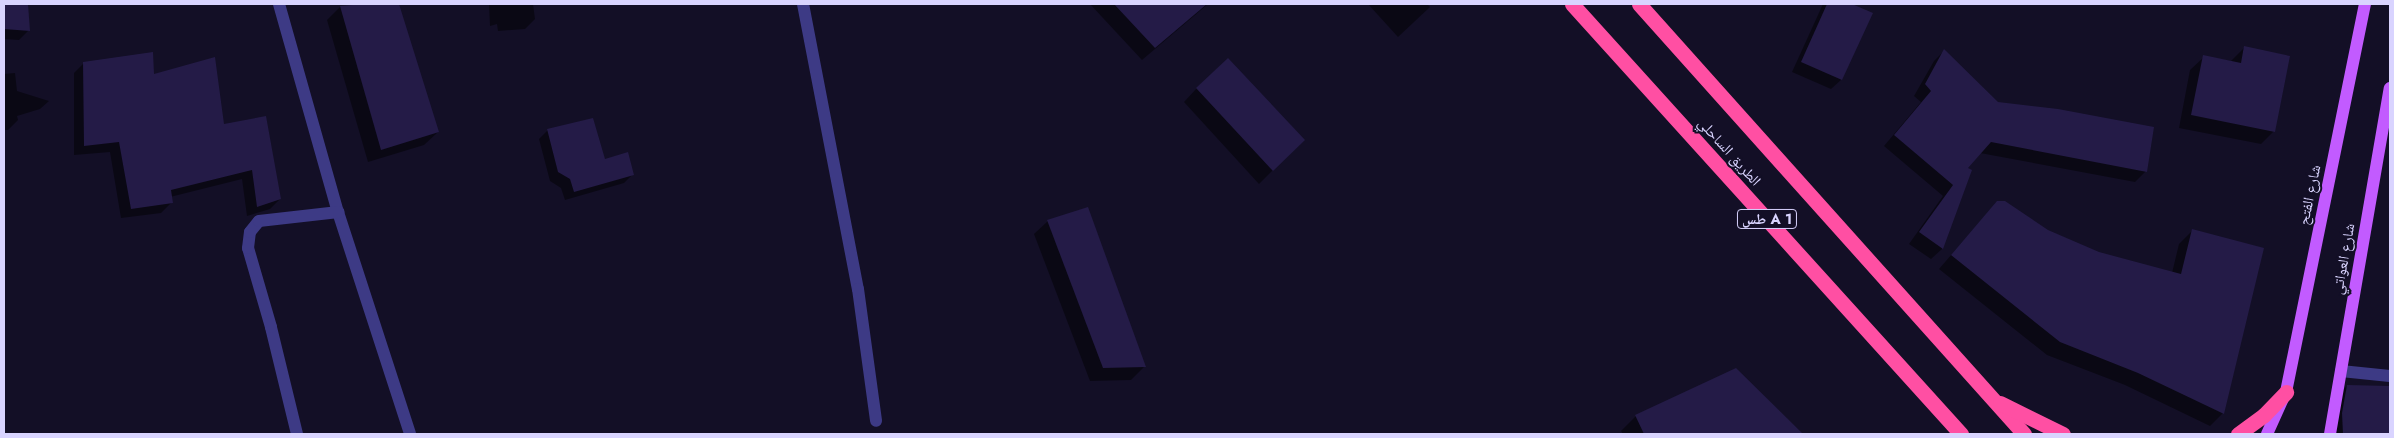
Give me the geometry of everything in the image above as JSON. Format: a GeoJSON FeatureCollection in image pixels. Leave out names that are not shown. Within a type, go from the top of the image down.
{"type":"FeatureCollection","features":[{"type":"Feature","properties":{"kind":"highway","name":"الطريق الساحلي"},"geometry":{"type":"LineString","coordinates":[[1572,4],[1961,434]]}},
{"type":"Feature","properties":{"kind":"highway","name":"طس A 1"},"geometry":{"type":"LineString","coordinates":[[1639,4],[2024,434]]}},
{"type":"Feature","properties":{"kind":"highway"},"geometry":{"type":"LineString","coordinates":[[2238,434],[2264,415],[2286,392]]}},
{"type":"Feature","properties":{"kind":"highway"},"geometry":{"type":"LineString","coordinates":[[1992,399],[2063,434]]}},
{"type":"Feature","properties":{"kind":"main road","name":"شارع الفتح"},"geometry":{"type":"LineString","coordinates":[[2267,434],[2286,392],[2365,4]]}},
{"type":"Feature","properties":{"kind":"main road","name":"شارع العواتي"},"geometry":{"type":"LineString","coordinates":[[2330,434],[2390,88]]}},
{"type":"Feature","properties":{"kind":"street"},"geometry":{"type":"LineString","coordinates":[[279,4],[338,212],[410,434]]}},
{"type":"Feature","properties":{"kind":"street"},"geometry":{"type":"LineString","coordinates":[[803,4],[858,289],[876,421]]}},
{"type":"Feature","properties":{"kind":"street"},"geometry":{"type":"LineString","coordinates":[[297,434],[248,248],[250,232],[259,222],[338,212]]}},
{"type":"Feature","properties":{"kind":"street"},"geometry":{"type":"LineString","coordinates":[[2341,371],[2390,376]]}},
{"type":"Feature","properties":{"kind":"building"},"geometry":{"type":"Polygon","coordinates":[[[4,4],[28,4],[30,31],[4,29],[4,4]]]}},
{"type":"Feature","properties":{"kind":"building"},"geometry":{"type":"Polygon","coordinates":[[[399,4],[439,132],[381,150],[340,6],[399,4]]]}},
{"type":"Feature","properties":{"kind":"building"},"geometry":{"type":"Polygon","coordinates":[[[1114,4],[1207,4],[1155,48],[1114,4]]]}},
{"type":"Feature","properties":{"kind":"building"},"geometry":{"type":"Polygon","coordinates":[[[1827,4],[1852,4],[1873,13],[1842,80],[1801,62],[1827,4]]]}},
{"type":"Feature","properties":{"kind":"building"},"geometry":{"type":"Polygon","coordinates":[[[2244,46],[2290,56],[2275,132],[2191,115],[2203,55],[2241,63],[2244,46]]]}},
{"type":"Feature","properties":{"kind":"building"},"geometry":{"type":"Polygon","coordinates":[[[1944,49],[1998,102],[2058,109],[2154,127],[2147,172],[1991,142],[1968,168],[1972,170],[1943,249],[1919,232],[1953,185],[1894,135],[1931,91],[1925,84],[1944,49]]]}},
{"type":"Feature","properties":{"kind":"building"},"geometry":{"type":"Polygon","coordinates":[[[153,52],[154,74],[215,57],[224,124],[266,116],[281,199],[257,207],[252,170],[171,190],[173,203],[131,209],[119,142],[84,146],[83,62],[153,52]]]}},
{"type":"Feature","properties":{"kind":"building"},"geometry":{"type":"Polygon","coordinates":[[[1228,58],[1305,140],[1273,171],[1196,88],[1228,58]]]}},
{"type":"Feature","properties":{"kind":"building"},"geometry":{"type":"Polygon","coordinates":[[[593,118],[605,159],[628,152],[634,175],[574,192],[570,179],[558,172],[547,129],[593,118]]]}},
{"type":"Feature","properties":{"kind":"building"},"geometry":{"type":"Polygon","coordinates":[[[1997,201],[2005,201],[2048,230],[2099,252],[2181,274],[2192,229],[2264,248],[2224,414],[2138,373],[2060,342],[1951,255],[1997,201]]]}},
{"type":"Feature","properties":{"kind":"building"},"geometry":{"type":"Polygon","coordinates":[[[1088,207],[1146,367],[1103,368],[1047,220],[1088,207]]]}},
{"type":"Feature","properties":{"kind":"building"},"geometry":{"type":"Polygon","coordinates":[[[1736,368],[1803,434],[1644,434],[1635,415],[1736,368]]]}},
{"type":"Feature","properties":{"kind":"building"},"geometry":{"type":"Polygon","coordinates":[[[2347,385],[2390,386],[2390,434],[2343,434],[2342,413],[2347,385]]]}}]}
